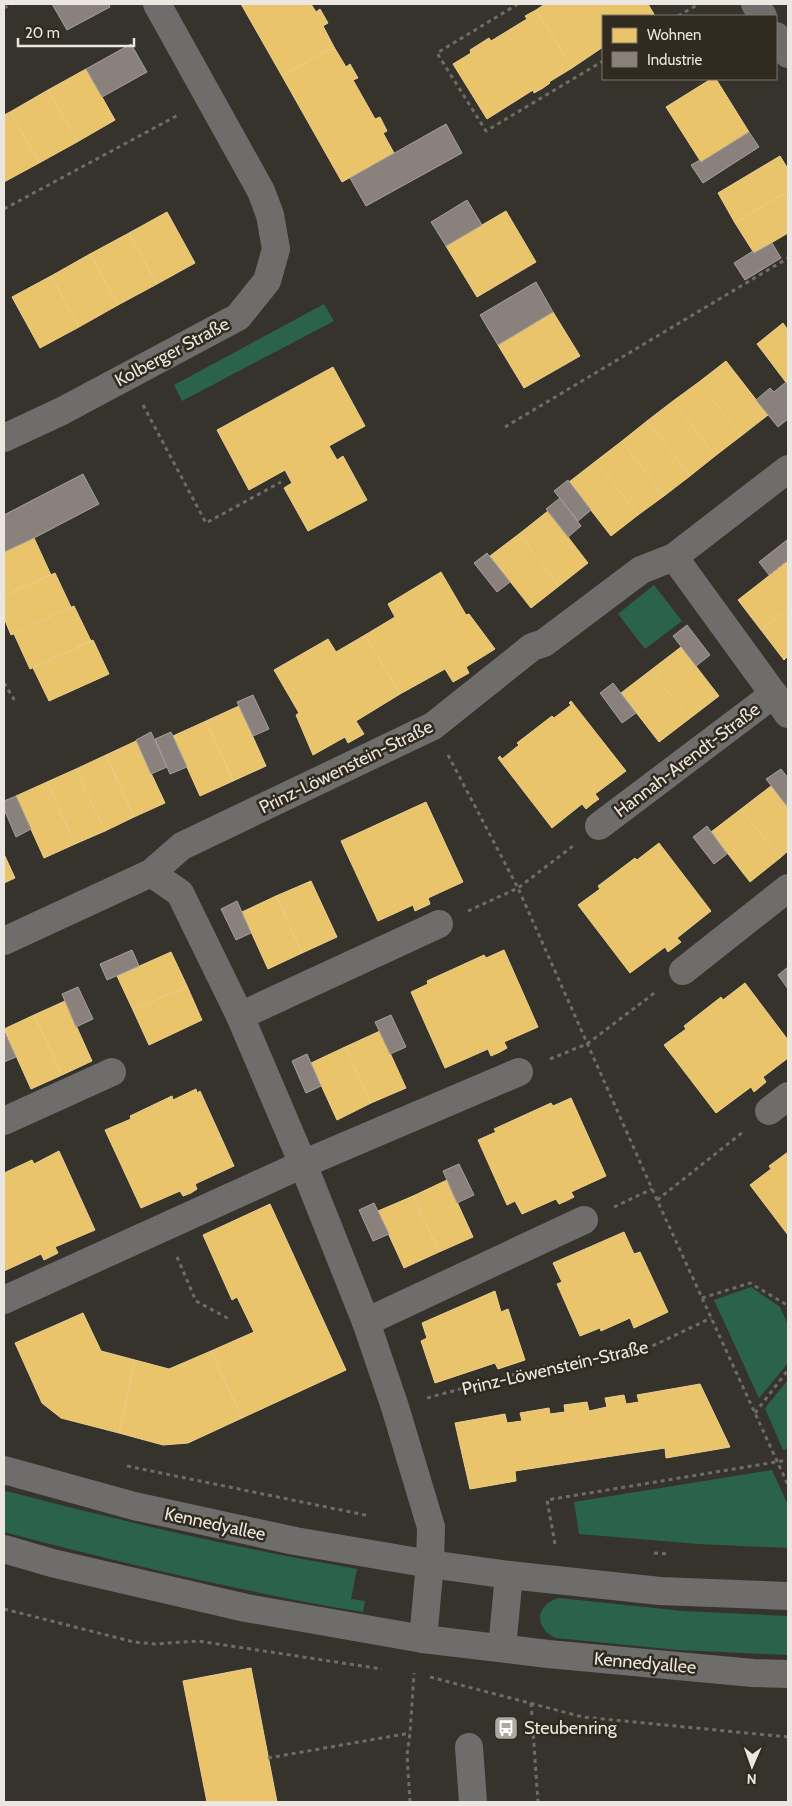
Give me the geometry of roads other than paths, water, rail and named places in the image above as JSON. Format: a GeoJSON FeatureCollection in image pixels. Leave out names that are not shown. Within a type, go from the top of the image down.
{"type":"FeatureCollection","features":[{"type":"Feature","properties":{"kind":"street","name":"Kolberger Straße"},"geometry":{"type":"LineString","coordinates":[[4,438],[238,317],[267,281],[276,249],[267,207],[261,191],[157,4]]}},
{"type":"Feature","properties":{"kind":"street"},"geometry":{"type":"LineString","coordinates":[[755,4],[762,15]]}},
{"type":"Feature","properties":{"kind":"street"},"geometry":{"type":"LineString","coordinates":[[777,38],[788,54]]}},
{"type":"Feature","properties":{"kind":"street"},"geometry":{"type":"LineString","coordinates":[[674,556],[788,469]]}},
{"type":"Feature","properties":{"kind":"street","name":"Prinz-Löwenstein-Straße"},"geometry":{"type":"LineString","coordinates":[[4,942],[151,873],[182,846],[433,726],[532,647],[544,643],[641,570],[674,556]]}},
{"type":"Feature","properties":{"kind":"street","name":"Hannah-Arendt-Straße"},"geometry":{"type":"LineString","coordinates":[[599,826],[781,704],[674,556]]}},
{"type":"Feature","properties":{"kind":"street"},"geometry":{"type":"LineString","coordinates":[[151,873],[180,893],[240,1016],[303,1164],[366,1322],[431,1527],[430,1564],[423,1639]]}},
{"type":"Feature","properties":{"kind":"street"},"geometry":{"type":"LineString","coordinates":[[683,971],[788,888]]}},
{"type":"Feature","properties":{"kind":"street"},"geometry":{"type":"LineString","coordinates":[[240,1016],[439,924]]}},
{"type":"Feature","properties":{"kind":"street"},"geometry":{"type":"LineString","coordinates":[[4,1120],[112,1072]]}},
{"type":"Feature","properties":{"kind":"street"},"geometry":{"type":"LineString","coordinates":[[4,1300],[303,1164],[519,1072]]}},
{"type":"Feature","properties":{"kind":"street"},"geometry":{"type":"LineString","coordinates":[[366,1322],[584,1220]]}},
{"type":"Feature","properties":{"kind":"street","name":"Kennedyallee"},"geometry":{"type":"LineString","coordinates":[[4,1470],[153,1510],[296,1541],[430,1564],[509,1575],[660,1591],[788,1596]]}},
{"type":"Feature","properties":{"kind":"street","name":"Kennedyallee"},"geometry":{"type":"LineString","coordinates":[[4,1549],[52,1563],[246,1608],[423,1639],[753,1673],[788,1674]]}},
{"type":"Feature","properties":{"kind":"street"},"geometry":{"type":"LineString","coordinates":[[502,1648],[509,1575]]}},
{"type":"Feature","properties":{"kind":"street"},"geometry":{"type":"LineString","coordinates":[[469,1746],[473,1802]]}},
{"type":"Feature","properties":{"kind":"place","name":"Steubenring"},"geometry":{"type":"Point","coordinates":[506,1728]}}]}
